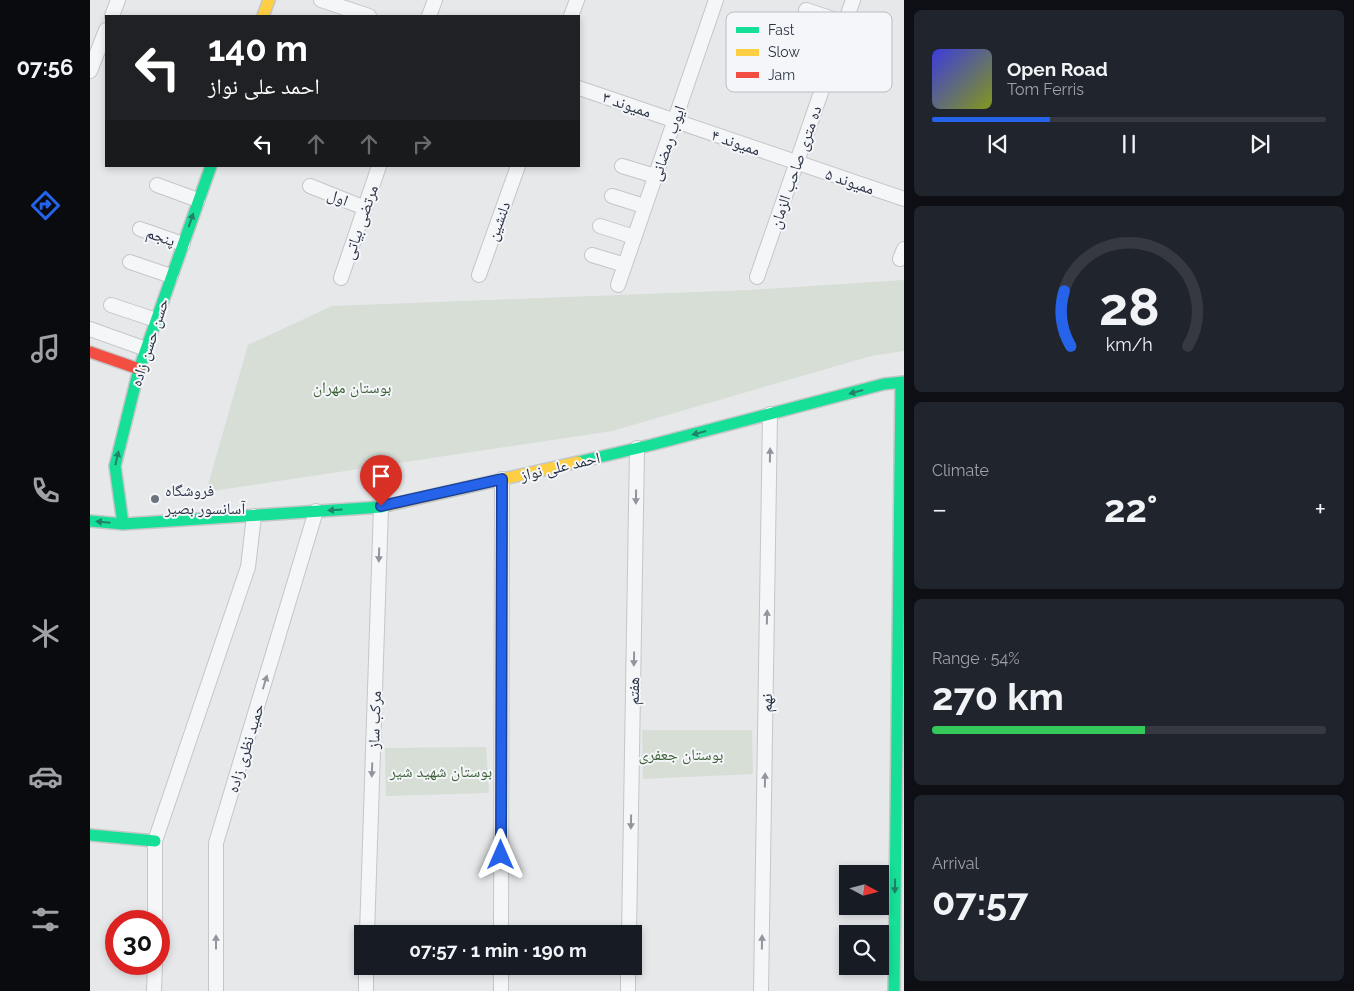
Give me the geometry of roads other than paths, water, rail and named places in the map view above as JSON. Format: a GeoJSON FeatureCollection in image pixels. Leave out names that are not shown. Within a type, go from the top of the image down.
{"type":"FeatureCollection","features":[{"type":"Feature","properties":{"kind":"street"},"geometry":{"type":"LineString","coordinates":[[112,15],[118,0]]}},
{"type":"Feature","properties":{"kind":"street"},"geometry":{"type":"LineString","coordinates":[[263,15],[269,0]]}},
{"type":"Feature","properties":{"kind":"street"},"geometry":{"type":"LineString","coordinates":[[321,0],[366,15]]}},
{"type":"Feature","properties":{"kind":"street"},"geometry":{"type":"LineString","coordinates":[[430,15],[435,0]]}},
{"type":"Feature","properties":{"kind":"street"},"geometry":{"type":"LineString","coordinates":[[571,15],[577,0]]}},
{"type":"Feature","properties":{"kind":"street","name":"ایوب رمضانی"},"geometry":{"type":"LineString","coordinates":[[618,285],[716,0]]}},
{"type":"Feature","properties":{"kind":"street","name":"ده متری صاحب الزمان"},"geometry":{"type":"LineString","coordinates":[[849,12],[853,0]]}},
{"type":"Feature","properties":{"kind":"street"},"geometry":{"type":"LineString","coordinates":[[806,10],[812,12]]}},
{"type":"Feature","properties":{"kind":"street"},"geometry":{"type":"LineString","coordinates":[[90,71],[105,33]]}},
{"type":"Feature","properties":{"kind":"street","name":"ممیوند ۳"},"geometry":{"type":"LineString","coordinates":[[580,88],[675,121]]}},
{"type":"Feature","properties":{"kind":"street","name":"ده متری صاحب الزمان"},"geometry":{"type":"LineString","coordinates":[[757,277],[821,92]]}},
{"type":"Feature","properties":{"kind":"street","name":"ممیوند ۴"},"geometry":{"type":"LineString","coordinates":[[675,121],[797,162]]}},
{"type":"Feature","properties":{"kind":"street","name":"ممیوند ۵"},"geometry":{"type":"LineString","coordinates":[[797,162],[904,199]]}},
{"type":"Feature","properties":{"kind":"street"},"geometry":{"type":"LineString","coordinates":[[622,166],[655,176]]}},
{"type":"Feature","properties":{"kind":"street","name":"حسن حسن زاده"},"geometry":{"type":"LineString","coordinates":[[122,524],[116,466],[139,369],[210,167]]}},
{"type":"Feature","properties":{"kind":"street","name":"مرتضی بیاتی"},"geometry":{"type":"LineString","coordinates":[[341,278],[379,167]]}},
{"type":"Feature","properties":{"kind":"street","name":"دلنشین"},"geometry":{"type":"LineString","coordinates":[[478,275],[518,167]]}},
{"type":"Feature","properties":{"kind":"street"},"geometry":{"type":"LineString","coordinates":[[157,185],[198,200]]}},
{"type":"Feature","properties":{"kind":"street","name":"اول"},"geometry":{"type":"LineString","coordinates":[[310,186],[365,208]]}},
{"type":"Feature","properties":{"kind":"street"},"geometry":{"type":"LineString","coordinates":[[612,196],[644,206]]}},
{"type":"Feature","properties":{"kind":"street"},"geometry":{"type":"LineString","coordinates":[[600,226],[634,237]]}},
{"type":"Feature","properties":{"kind":"street","name":"پنجم"},"geometry":{"type":"LineString","coordinates":[[140,229],[183,244]]}},
{"type":"Feature","properties":{"kind":"street"},"geometry":{"type":"LineString","coordinates":[[592,256],[625,265]]}},
{"type":"Feature","properties":{"kind":"street"},"geometry":{"type":"LineString","coordinates":[[130,262],[171,276]]}},
{"type":"Feature","properties":{"kind":"street"},"geometry":{"type":"LineString","coordinates":[[111,305],[156,320]]}},
{"type":"Feature","properties":{"kind":"street"},"geometry":{"type":"LineString","coordinates":[[90,329],[146,349]]}},
{"type":"Feature","properties":{"kind":"street"},"geometry":{"type":"LineString","coordinates":[[90,352],[139,369]]}},
{"type":"Feature","properties":{"kind":"street"},"geometry":{"type":"LineString","coordinates":[[894,991],[903,382]]}},
{"type":"Feature","properties":{"kind":"street","name":"احمد علی نواز"},"geometry":{"type":"LineString","coordinates":[[90,521],[122,524],[381,506],[637,448],[884,384],[903,382]]}},
{"type":"Feature","properties":{"kind":"street","name":"نهم"},"geometry":{"type":"LineString","coordinates":[[761,991],[770,414]]}},
{"type":"Feature","properties":{"kind":"street","name":"هفتم"},"geometry":{"type":"LineString","coordinates":[[629,925],[637,448]]}},
{"type":"Feature","properties":{"kind":"street"},"geometry":{"type":"LineString","coordinates":[[501,925],[502,479]]}},
{"type":"Feature","properties":{"kind":"street","name":"مرکب ساز"},"geometry":{"type":"LineString","coordinates":[[367,925],[381,506]]}},
{"type":"Feature","properties":{"kind":"street","name":"حمید نظری زاده"},"geometry":{"type":"LineString","coordinates":[[216,991],[216,843],[316,511]]}},
{"type":"Feature","properties":{"kind":"street"},"geometry":{"type":"LineString","coordinates":[[155,910],[155,841],[248,567],[254,516]]}},
{"type":"Feature","properties":{"kind":"street"},"geometry":{"type":"LineString","coordinates":[[90,835],[155,841]]}},
{"type":"Feature","properties":{"kind":"street"},"geometry":{"type":"LineString","coordinates":[[154,991],[155,975]]}},
{"type":"Feature","properties":{"kind":"street"},"geometry":{"type":"LineString","coordinates":[[366,975],[366,991]]}},
{"type":"Feature","properties":{"kind":"street"},"geometry":{"type":"LineString","coordinates":[[501,975],[501,991]]}},
{"type":"Feature","properties":{"kind":"street"},"geometry":{"type":"LineString","coordinates":[[628,975],[628,991]]}},
{"type":"Feature","properties":{"kind":"place","name":"فروشگاه آسانسور بصیر"},"geometry":{"type":"Point","coordinates":[155,499]}},
{"type":"Feature","properties":{"kind":"park label","name":"بوستان مهران"},"geometry":{"type":"Point","coordinates":[352,387]}},
{"type":"Feature","properties":{"kind":"park label","name":"بوستان جعفری"},"geometry":{"type":"Point","coordinates":[681,754]}},
{"type":"Feature","properties":{"kind":"park label","name":"بوستان شهید شیر"},"geometry":{"type":"Point","coordinates":[441,771]}}]}
